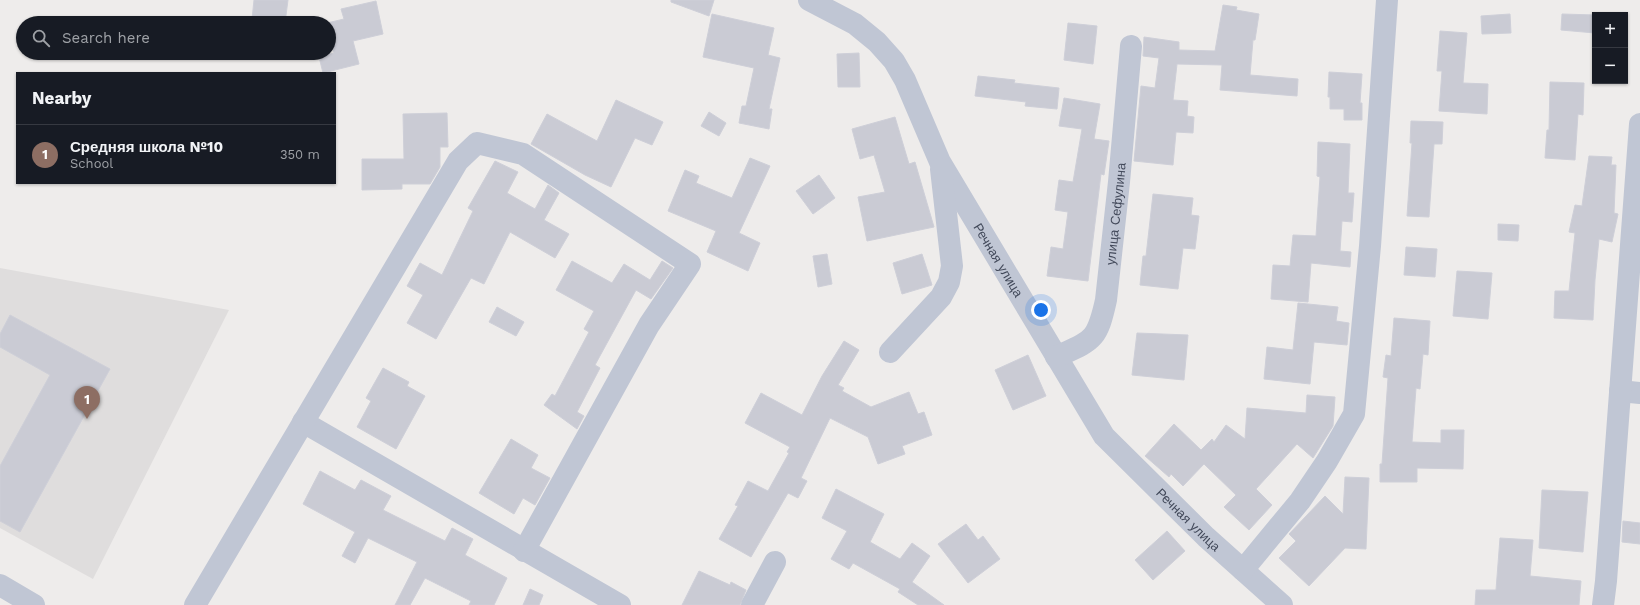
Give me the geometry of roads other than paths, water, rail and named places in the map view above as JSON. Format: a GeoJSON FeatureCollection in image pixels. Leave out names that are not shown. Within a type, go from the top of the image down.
{"type":"FeatureCollection","features":[{"type":"Feature","properties":{"kind":"street","name":"Речная улица"},"geometry":{"type":"LineString","coordinates":[[809,0],[855,24],[877,42],[894,61],[905,80],[940,162],[1104,436],[1206,537],[1282,605]]}},
{"type":"Feature","properties":{"kind":"street"},"geometry":{"type":"LineString","coordinates":[[1243,570],[1300,501],[1327,461],[1354,414],[1370,246],[1386,0]]}},
{"type":"Feature","properties":{"kind":"street","name":"улица Сефулина"},"geometry":{"type":"LineString","coordinates":[[1056,357],[1080,346],[1092,338],[1098,331],[1102,318],[1106,300],[1119,182],[1131,46]]}},
{"type":"Feature","properties":{"kind":"street"},"geometry":{"type":"LineString","coordinates":[[1603,605],[1630,392],[1640,124]]}},
{"type":"Feature","properties":{"kind":"street"},"geometry":{"type":"LineString","coordinates":[[195,605],[458,161],[477,143],[522,154],[690,264],[649,325],[524,551]]}},
{"type":"Feature","properties":{"kind":"street"},"geometry":{"type":"LineString","coordinates":[[890,352],[941,296],[949,282],[952,266],[940,162]]}},
{"type":"Feature","properties":{"kind":"street"},"geometry":{"type":"LineString","coordinates":[[303,422],[524,551],[620,605]]}},
{"type":"Feature","properties":{"kind":"street"},"geometry":{"type":"LineString","coordinates":[[752,605],[775,562]]}},
{"type":"Feature","properties":{"kind":"street"},"geometry":{"type":"LineString","coordinates":[[0,585],[34,605]]}},
{"type":"Feature","properties":{"kind":"place","name":"Средняя школа №10"},"geometry":{"type":"Point","coordinates":[87,419]}}]}
